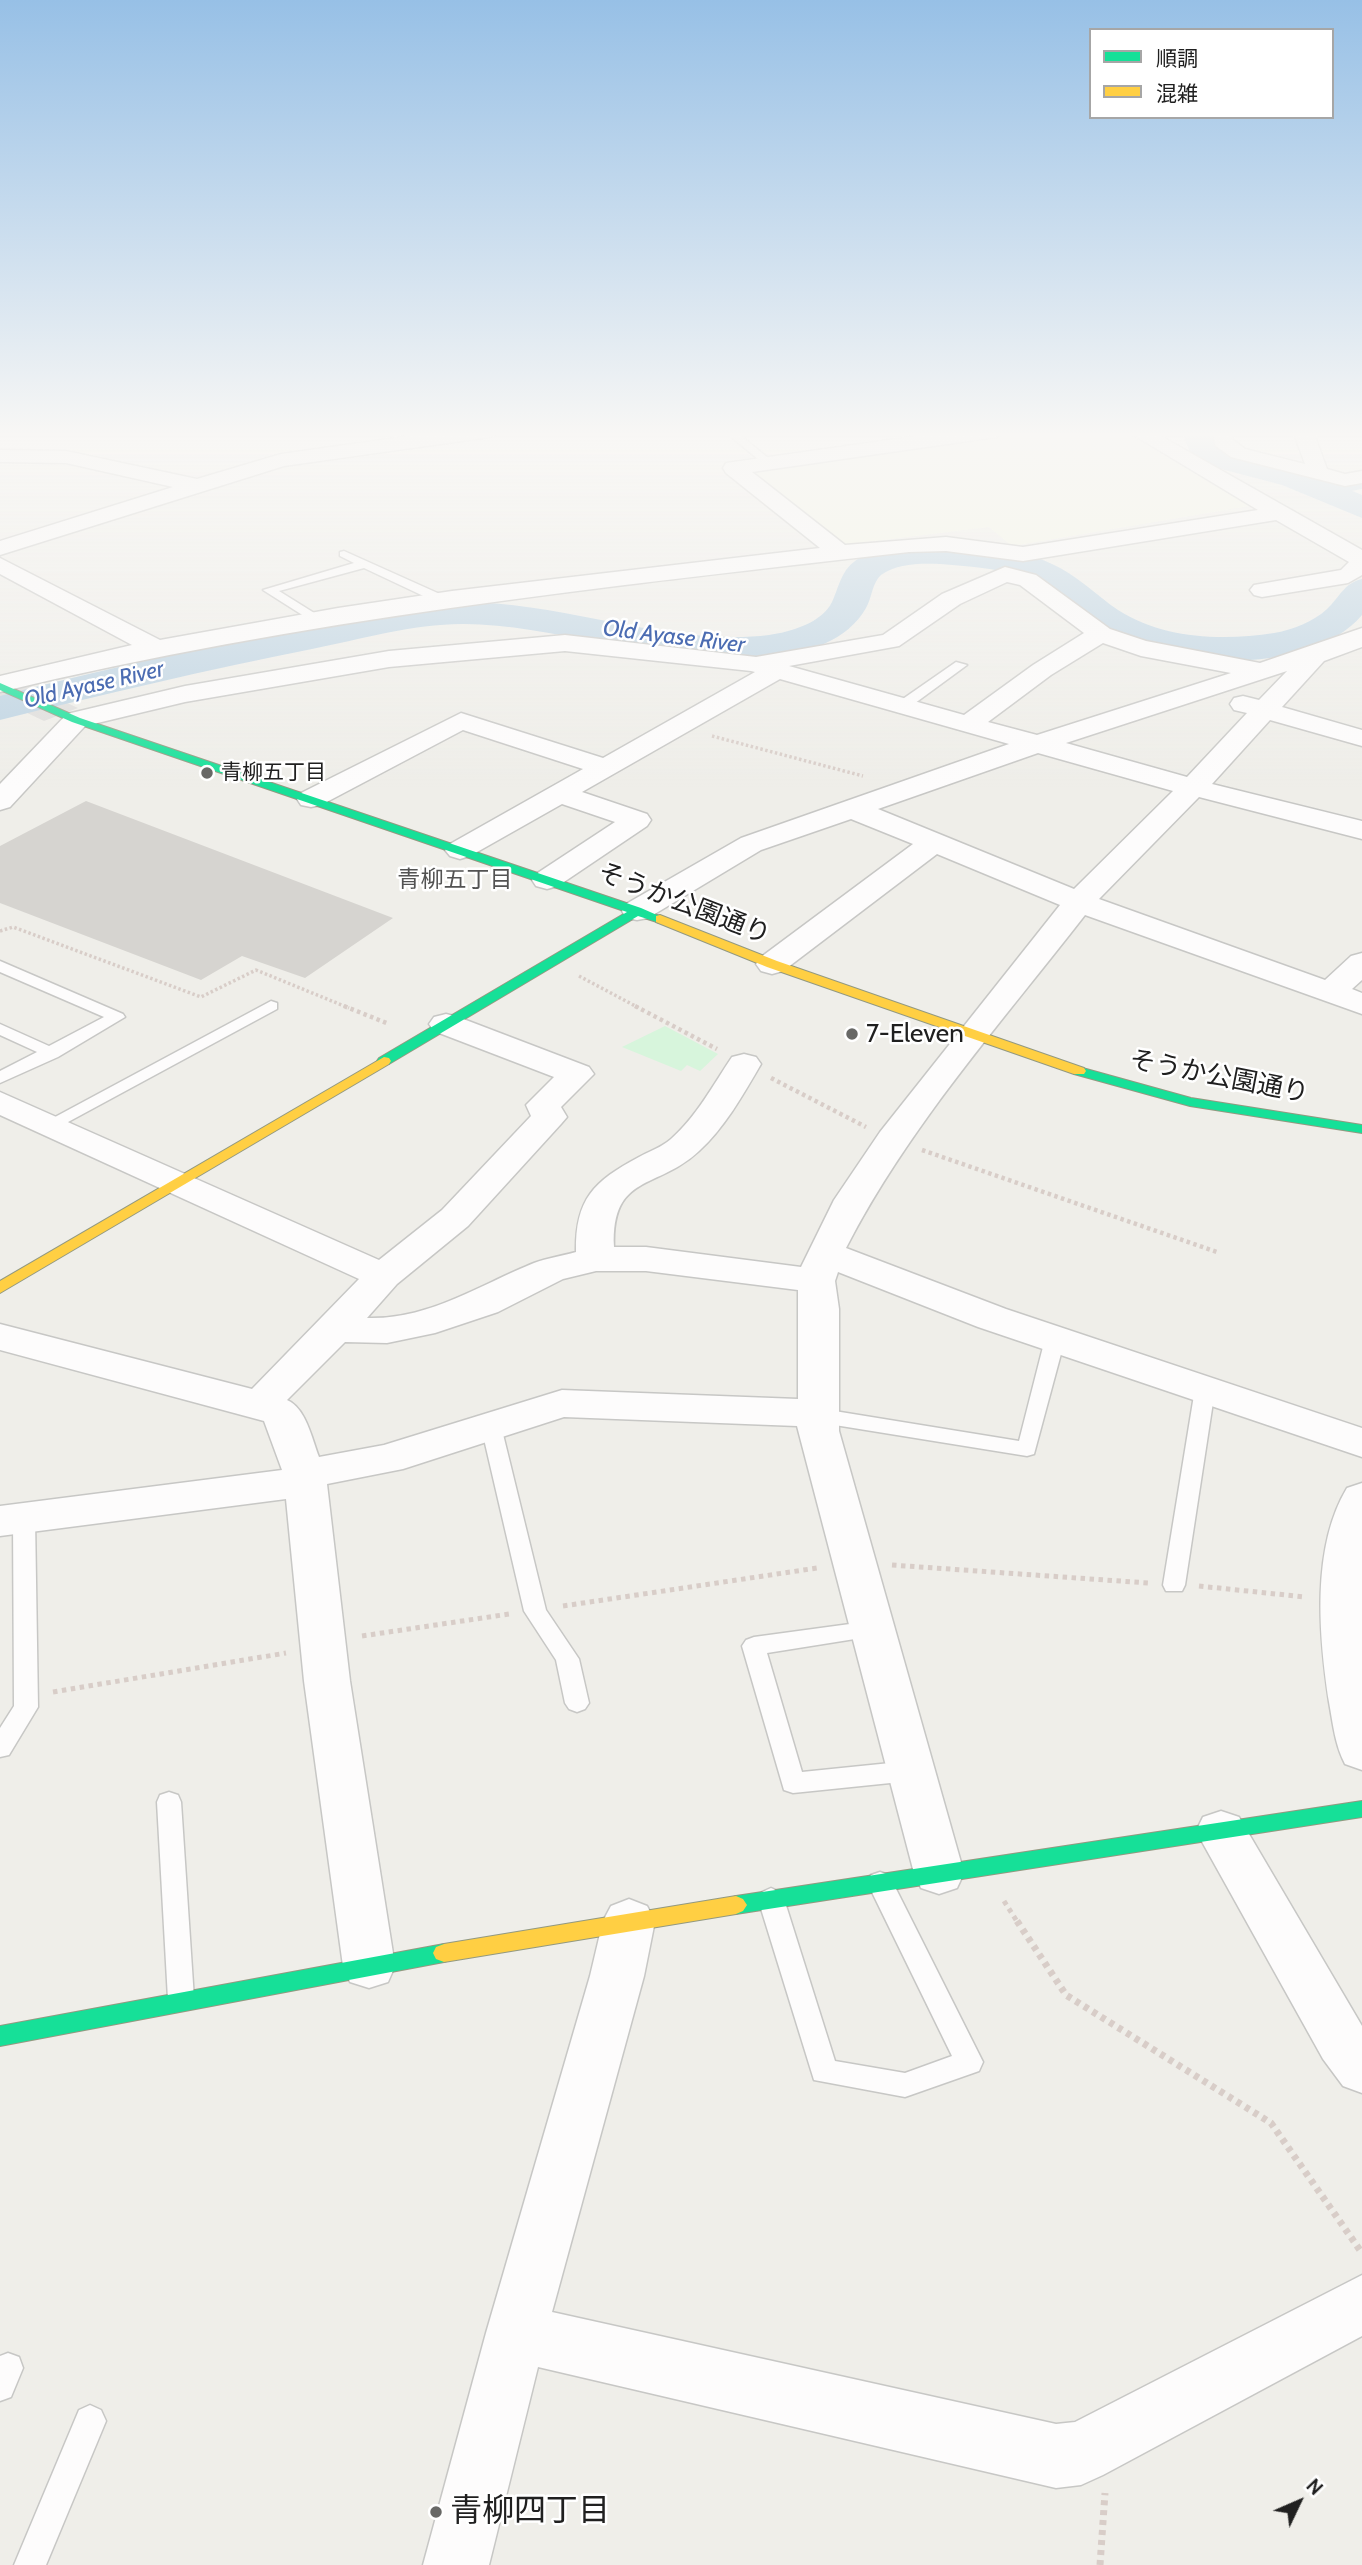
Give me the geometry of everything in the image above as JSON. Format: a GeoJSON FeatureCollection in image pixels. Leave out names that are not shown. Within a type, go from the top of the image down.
{"type":"FeatureCollection","features":[{"type":"Feature","properties":{"kind":"street"},"geometry":{"type":"LineString","coordinates":[[3,686],[154,647],[438,598],[868,551]]}},
{"type":"Feature","properties":{"kind":"street"},"geometry":{"type":"LineString","coordinates":[[998,551],[1023,554],[1044,551]]}},
{"type":"Feature","properties":{"kind":"street"},"geometry":{"type":"LineString","coordinates":[[1262,590],[1348,576],[1362,561],[1344,551]]}},
{"type":"Feature","properties":{"kind":"street"},"geometry":{"type":"LineString","coordinates":[[0,565],[154,647]]}},
{"type":"Feature","properties":{"kind":"street"},"geometry":{"type":"LineString","coordinates":[[460,850],[677,727],[764,668],[890,641],[951,599],[1005,574],[1038,586],[1101,634],[1142,649],[1259,671]]}},
{"type":"Feature","properties":{"kind":"street"},"geometry":{"type":"LineString","coordinates":[[967,724],[1042,670],[1101,634]]}},
{"type":"Feature","properties":{"kind":"street"},"geometry":{"type":"LineString","coordinates":[[0,1288],[751,844],[1037,744],[1320,653],[1354,641],[1362,635]]}},
{"type":"Feature","properties":{"kind":"street"},"geometry":{"type":"LineString","coordinates":[[0,801],[68,716],[376,661],[531,644],[565,643],[764,668],[1191,787],[1362,830]]}},
{"type":"Feature","properties":{"kind":"street"},"geometry":{"type":"LineString","coordinates":[[1320,653],[1362,661]]}},
{"type":"Feature","properties":{"kind":"street"},"geometry":{"type":"LineString","coordinates":[[939,1872],[818,1431],[816,1414],[820,1267],[852,1200],[972,1036],[1079,902],[1320,653]]}},
{"type":"Feature","properties":{"kind":"street","name":"そうか公園通り"},"geometry":{"type":"LineString","coordinates":[[3,686],[68,716],[637,911],[772,964],[972,1036],[1136,1089],[1189,1102],[1362,1129]]}},
{"type":"Feature","properties":{"kind":"street"},"geometry":{"type":"LineString","coordinates":[[1198,691],[1362,738]]}},
{"type":"Feature","properties":{"kind":"street"},"geometry":{"type":"LineString","coordinates":[[311,799],[461,721],[607,768]]}},
{"type":"Feature","properties":{"kind":"street"},"geometry":{"type":"LineString","coordinates":[[547,880],[637,820],[561,794]]}},
{"type":"Feature","properties":{"kind":"street"},"geometry":{"type":"LineString","coordinates":[[856,808],[1079,902],[1235,960],[1362,1003]]}},
{"type":"Feature","properties":{"kind":"street"},"geometry":{"type":"LineString","coordinates":[[772,964],[934,843]]}},
{"type":"Feature","properties":{"kind":"street"},"geometry":{"type":"LineString","coordinates":[[1331,992],[1362,963]]}},
{"type":"Feature","properties":{"kind":"street"},"geometry":{"type":"LineString","coordinates":[[261,1405],[280,1381],[335,1329],[383,1276],[455,1217],[549,1117],[543,1105],[577,1074],[446,1024]]}},
{"type":"Feature","properties":{"kind":"street"},"geometry":{"type":"LineString","coordinates":[[595,1259],[593,1222],[599,1204],[633,1175],[681,1149],[699,1131],[736,1071]]}},
{"type":"Feature","properties":{"kind":"street"},"geometry":{"type":"LineString","coordinates":[[0,1102],[383,1276]]}},
{"type":"Feature","properties":{"kind":"street"},"geometry":{"type":"LineString","coordinates":[[335,1329],[387,1331],[421,1324],[484,1303],[549,1271],[595,1259],[820,1267],[1055,1339],[1362,1443]]}},
{"type":"Feature","properties":{"kind":"street"},"geometry":{"type":"LineString","coordinates":[[0,1337],[261,1405],[281,1413],[304,1478],[324,1647],[369,1966]]}},
{"type":"Feature","properties":{"kind":"street"},"geometry":{"type":"LineString","coordinates":[[12,1519],[304,1478],[388,1459],[562,1403],[816,1414]]}},
{"type":"Feature","properties":{"kind":"street"},"geometry":{"type":"LineString","coordinates":[[1362,1498],[1344,1574],[1343,1617],[1349,1680],[1362,1751]]}},
{"type":"Feature","properties":{"kind":"street"},"geometry":{"type":"LineString","coordinates":[[0,2036],[181,1999],[629,1921],[1362,1809]]}},
{"type":"Feature","properties":{"kind":"street"},"geometry":{"type":"LineString","coordinates":[[1221,1831],[1342,2042],[1362,2069]]}},
{"type":"Feature","properties":{"kind":"street"},"geometry":{"type":"LineString","coordinates":[[456,2565],[516,2333],[617,1976],[629,1921]]}},
{"type":"Feature","properties":{"kind":"street"},"geometry":{"type":"LineString","coordinates":[[516,2333],[1056,2456],[1081,2453],[1362,2304]]}},
{"type":"Feature","properties":{"kind":"lane"},"geometry":{"type":"LineString","coordinates":[[344,554],[438,598]]}},
{"type":"Feature","properties":{"kind":"lane"},"geometry":{"type":"LineString","coordinates":[[315,619],[269,590],[365,564]]}},
{"type":"Feature","properties":{"kind":"lane"},"geometry":{"type":"LineString","coordinates":[[902,706],[961,665]]}},
{"type":"Feature","properties":{"kind":"lane"},"geometry":{"type":"LineString","coordinates":[[0,966],[117,1017],[0,1078]]}},
{"type":"Feature","properties":{"kind":"lane"},"geometry":{"type":"LineString","coordinates":[[51,1125],[271,1006]]}},
{"type":"Feature","properties":{"kind":"lane"},"geometry":{"type":"LineString","coordinates":[[0,1029],[52,1053]]}},
{"type":"Feature","properties":{"kind":"lane"},"geometry":{"type":"LineString","coordinates":[[816,1414],[1027,1448],[1055,1339]]}},
{"type":"Feature","properties":{"kind":"lane"},"geometry":{"type":"LineString","coordinates":[[1174,1585],[1205,1390]]}},
{"type":"Feature","properties":{"kind":"lane"},"geometry":{"type":"LineString","coordinates":[[491,1426],[535,1611],[567,1660],[577,1703]]}},
{"type":"Feature","properties":{"kind":"lane"},"geometry":{"type":"LineString","coordinates":[[0,1748],[26,1707],[12,1519]]}},
{"type":"Feature","properties":{"kind":"lane"},"geometry":{"type":"LineString","coordinates":[[872,1629],[754,1646],[793,1783],[910,1771]]}},
{"type":"Feature","properties":{"kind":"lane"},"geometry":{"type":"LineString","coordinates":[[169,1802],[181,1999]]}},
{"type":"Feature","properties":{"kind":"lane"},"geometry":{"type":"LineString","coordinates":[[771,1899],[824,2071],[905,2085],[969,2062],[880,1882]]}},
{"type":"Feature","properties":{"kind":"lane"},"geometry":{"type":"LineString","coordinates":[[30,2565],[90,2421]]}},
{"type":"Feature","properties":{"kind":"path"},"geometry":{"type":"LineString","coordinates":[[677,727],[869,778],[863,788],[847,800],[856,808]]}},
{"type":"Feature","properties":{"kind":"path"},"geometry":{"type":"LineString","coordinates":[[0,931],[13,927],[201,997],[256,970],[400,1029]]}},
{"type":"Feature","properties":{"kind":"path"},"geometry":{"type":"LineString","coordinates":[[26,1697],[324,1647]]}},
{"type":"Feature","properties":{"kind":"path"},"geometry":{"type":"LineString","coordinates":[[1001,1897],[1066,1995],[1271,2123],[1362,2253]]}},
{"type":"Feature","properties":{"kind":"path"},"geometry":{"type":"LineString","coordinates":[[1100,2565],[1104,2440]]}},
{"type":"Feature","properties":{"kind":"green space"},"geometry":{"type":"Polygon","coordinates":[[[665,1026],[718,1054],[700,1071],[687,1065],[681,1071],[622,1047],[665,1026]]]}},
{"type":"Feature","properties":{"kind":"pier"},"geometry":{"type":"Polygon","coordinates":[[[26,684],[78,708],[44,721],[0,700],[0,692],[26,684]]]}},
{"type":"Feature","properties":{"kind":"building"},"geometry":{"type":"Polygon","coordinates":[[[86,801],[393,918],[305,978],[242,956],[201,980],[0,903],[0,846],[86,801]]]}},
{"type":"Feature","properties":{"kind":"waterway","name":"Old Ayase River"},"geometry":{"type":"LineString","coordinates":[[0,708],[195,661],[386,622],[440,614],[487,613],[516,616],[661,640],[730,648],[780,645],[813,635],[832,624],[849,605],[861,575],[868,568],[879,562],[906,556],[948,554],[981,557],[1030,567],[1050,577],[1115,624],[1162,642],[1191,647],[1251,648],[1305,637],[1337,620],[1362,590]]}},
{"type":"Feature","properties":{"kind":"traffic: fast"},"geometry":{"type":"LineString","coordinates":[[0,686],[76,720],[660,919]]}},
{"type":"Feature","properties":{"kind":"traffic: fast"},"geometry":{"type":"LineString","coordinates":[[384,1061],[637,911]]}},
{"type":"Feature","properties":{"kind":"traffic: fast"},"geometry":{"type":"LineString","coordinates":[[1079,1071],[1190,1102],[1362,1129]]}},
{"type":"Feature","properties":{"kind":"traffic: fast"},"geometry":{"type":"LineString","coordinates":[[736,1905],[1362,1809]]}},
{"type":"Feature","properties":{"kind":"traffic: fast"},"geometry":{"type":"LineString","coordinates":[[0,2036],[444,1953]]}},
{"type":"Feature","properties":{"kind":"traffic: slow"},"geometry":{"type":"LineString","coordinates":[[660,919],[772,964],[1079,1071]]}},
{"type":"Feature","properties":{"kind":"traffic: slow"},"geometry":{"type":"LineString","coordinates":[[0,1288],[384,1061]]}},
{"type":"Feature","properties":{"kind":"traffic: slow"},"geometry":{"type":"LineString","coordinates":[[444,1953],[736,1905]]}},
{"type":"Feature","properties":{"kind":"place","name":"青柳五丁目"},"geometry":{"type":"Point","coordinates":[207,773]}},
{"type":"Feature","properties":{"kind":"place","name":"7-Eleven"},"geometry":{"type":"Point","coordinates":[852,1034]}},
{"type":"Feature","properties":{"kind":"place","name":"青柳四丁目"},"geometry":{"type":"Point","coordinates":[436,2512]}},
{"type":"Feature","properties":{"kind":"district","name":"青柳五丁目"},"geometry":{"type":"Point","coordinates":[455,880]}}]}
